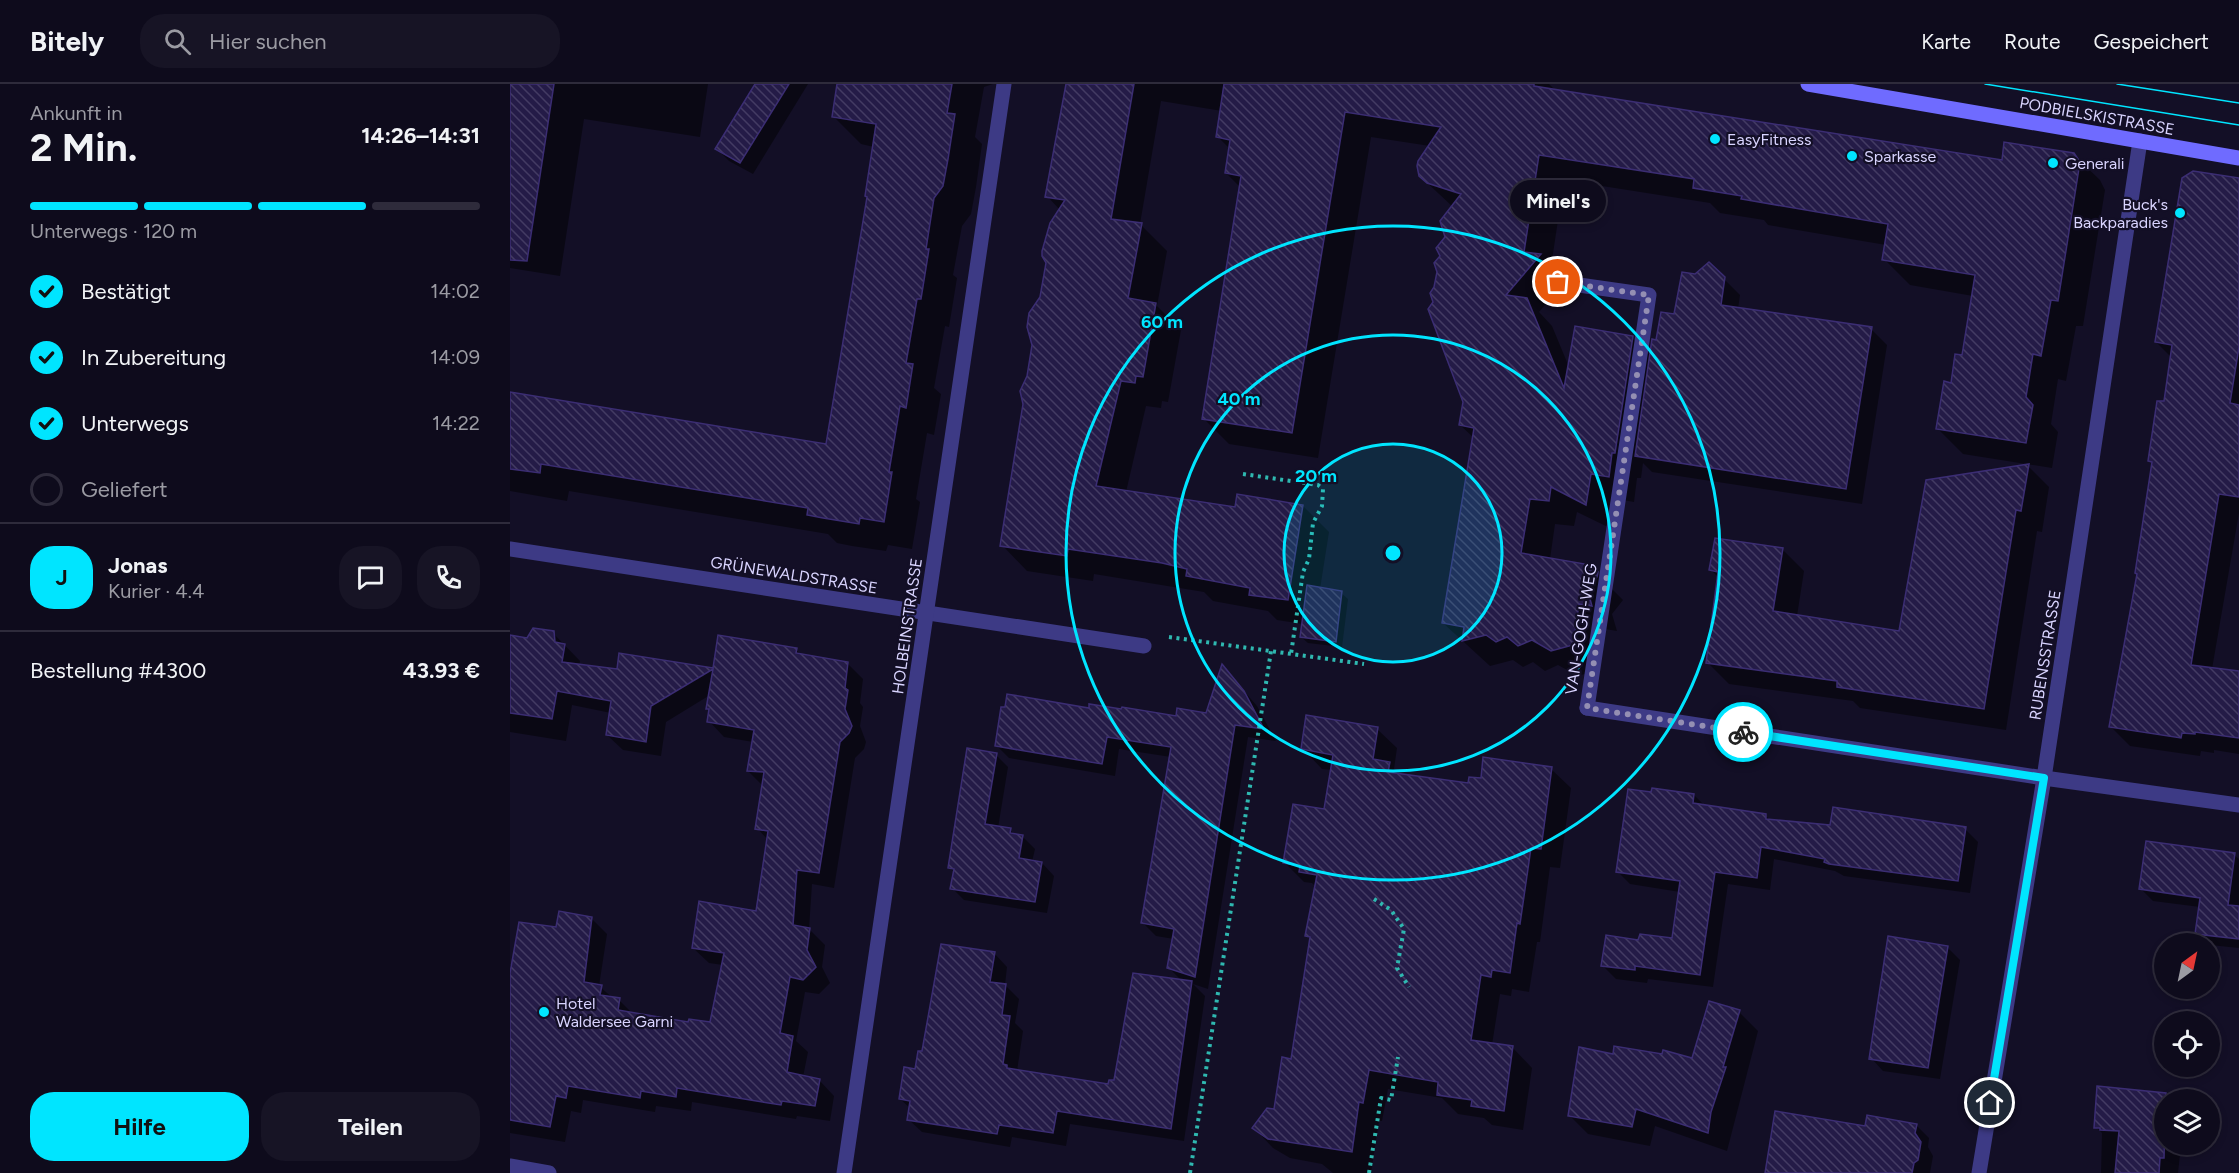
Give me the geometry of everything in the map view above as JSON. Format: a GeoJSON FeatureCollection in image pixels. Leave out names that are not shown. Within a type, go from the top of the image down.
{"type":"FeatureCollection","features":[{"type":"Feature","properties":{"kind":"main road","name":"PODBIELSKISTRASSE"},"geometry":{"type":"LineString","coordinates":[[1808,84],[2239,158]]}},
{"type":"Feature","properties":{"kind":"street","name":"HOLBEINSTRASSE"},"geometry":{"type":"LineString","coordinates":[[844,1173],[1004,84]]}},
{"type":"Feature","properties":{"kind":"street","name":"RUBENSSTRASSE"},"geometry":{"type":"LineString","coordinates":[[1979,1173],[2044,778],[2140,141]]}},
{"type":"Feature","properties":{"kind":"street","name":"VAN-GOGH-WEG"},"geometry":{"type":"LineString","coordinates":[[1558,282],[1649,295],[1587,708],[2044,778],[2239,805]]}},
{"type":"Feature","properties":{"kind":"street","name":"GRÜNEWALDSTRASSE"},"geometry":{"type":"LineString","coordinates":[[510,549],[927,614],[1144,645]]}},
{"type":"Feature","properties":{"kind":"street"},"geometry":{"type":"LineString","coordinates":[[510,1166],[549,1173]]}},
{"type":"Feature","properties":{"kind":"path"},"geometry":{"type":"LineString","coordinates":[[1243,474],[1318,485],[1323,489],[1322,506],[1311,531],[1309,559],[1303,572],[1291,654]]}},
{"type":"Feature","properties":{"kind":"path"},"geometry":{"type":"LineString","coordinates":[[1165,636],[1364,664]]}},
{"type":"Feature","properties":{"kind":"path"},"geometry":{"type":"LineString","coordinates":[[1190,1173],[1271,651]]}},
{"type":"Feature","properties":{"kind":"path"},"geometry":{"type":"LineString","coordinates":[[1374,899],[1391,910],[1404,929],[1397,968],[1409,987]]}},
{"type":"Feature","properties":{"kind":"path"},"geometry":{"type":"LineString","coordinates":[[1369,1173],[1381,1098],[1391,1100],[1398,1057]]}},
{"type":"Feature","properties":{"kind":"building"},"geometry":{"type":"Polygon","coordinates":[[[510,84],[554,84],[527,261],[510,260],[510,84]]]}},
{"type":"Feature","properties":{"kind":"building"},"geometry":{"type":"Polygon","coordinates":[[[755,84],[789,84],[740,163],[715,149],[755,84]]]}},
{"type":"Feature","properties":{"kind":"building"},"geometry":{"type":"Polygon","coordinates":[[[837,84],[952,84],[947,113],[955,114],[943,186],[934,198],[921,299],[917,299],[906,363],[913,364],[906,408],[900,406],[889,472],[892,472],[884,522],[860,518],[859,524],[823,518],[807,515],[808,508],[541,464],[540,473],[510,469],[510,392],[826,444],[867,197],[865,196],[876,124],[832,117],[837,84]]]}},
{"type":"Feature","properties":{"kind":"building"},"geometry":{"type":"Polygon","coordinates":[[[1066,84],[1134,84],[1111,219],[1142,223],[1128,298],[1156,303],[1143,377],[1136,376],[1135,383],[1121,381],[1096,486],[1235,507],[1237,494],[1303,505],[1288,600],[1249,595],[1250,588],[1186,576],[1187,569],[1162,563],[1068,549],[1067,556],[1000,546],[1023,404],[1020,391],[1027,376],[1032,345],[1027,327],[1029,313],[1040,297],[1046,263],[1042,251],[1050,223],[1065,200],[1045,197],[1066,84]]]}},
{"type":"Feature","properties":{"kind":"building"},"geometry":{"type":"Polygon","coordinates":[[[1224,84],[1534,84],[1534,86],[2002,160],[2004,142],[2074,153],[2080,162],[2058,301],[2051,300],[2041,356],[2033,354],[2026,397],[2033,405],[2026,443],[1936,429],[1944,381],[1951,383],[1955,354],[1962,355],[1975,275],[1882,260],[1888,224],[1741,199],[1742,196],[1693,188],[1694,179],[1539,155],[1524,252],[1541,254],[1506,295],[1527,298],[1564,388],[1575,326],[1633,336],[1615,453],[1612,453],[1609,477],[1591,474],[1586,505],[1551,487],[1549,501],[1530,499],[1521,553],[1585,564],[1584,570],[1598,572],[1597,577],[1587,588],[1592,606],[1579,604],[1573,645],[1551,651],[1532,640],[1518,646],[1507,637],[1496,642],[1486,635],[1462,641],[1464,627],[1442,623],[1474,428],[1459,425],[1463,402],[1428,309],[1433,302],[1430,293],[1434,287],[1437,272],[1434,263],[1440,256],[1436,248],[1445,237],[1440,221],[1461,194],[1427,183],[1419,176],[1417,166],[1441,127],[1345,112],[1292,433],[1202,419],[1241,176],[1225,173],[1230,140],[1216,137],[1224,84]]]}},
{"type":"Feature","properties":{"kind":"building"},"geometry":{"type":"Polygon","coordinates":[[[2193,171],[2239,178],[2239,347],[2230,403],[2239,405],[2239,497],[2219,494],[2191,665],[2239,671],[2239,738],[2195,732],[2195,734],[2182,733],[2181,738],[2109,727],[2137,574],[2135,573],[2152,462],[2148,461],[2157,401],[2164,401],[2172,345],[2155,342],[2182,178],[2193,171]]]}},
{"type":"Feature","properties":{"kind":"building"},"geometry":{"type":"Polygon","coordinates":[[[1709,262],[1725,277],[1721,305],[1872,327],[1846,489],[1635,456],[1652,339],[1656,340],[1661,312],[1674,314],[1682,272],[1695,274],[1709,262]]]}},
{"type":"Feature","properties":{"kind":"building"},"geometry":{"type":"Polygon","coordinates":[[[2029,464],[2021,511],[2016,510],[1984,709],[1837,687],[1837,681],[1706,663],[1718,572],[1709,570],[1715,538],[1783,548],[1773,611],[1899,631],[1926,480],[2029,464]]]}},
{"type":"Feature","properties":{"kind":"building"},"geometry":{"type":"Polygon","coordinates":[[[1307,585],[1342,591],[1336,642],[1300,637],[1307,585]]]}},
{"type":"Feature","properties":{"kind":"building"},"geometry":{"type":"Polygon","coordinates":[[[533,628],[554,631],[555,642],[565,644],[562,662],[617,669],[619,653],[713,668],[718,635],[797,648],[796,653],[848,662],[845,709],[852,726],[840,742],[819,873],[797,870],[793,925],[810,928],[807,950],[816,967],[803,980],[790,977],[780,1033],[793,1036],[787,1072],[820,1079],[815,1106],[782,1101],[781,1105],[677,1088],[676,1097],[641,1091],[640,1098],[568,1086],[566,1098],[556,1096],[550,1127],[510,1120],[510,973],[519,922],[556,927],[559,911],[592,917],[584,982],[602,985],[600,995],[620,998],[618,1010],[688,1022],[689,1019],[710,1022],[724,953],[692,948],[699,901],[756,911],[768,831],[755,829],[764,772],[747,771],[754,730],[707,722],[709,709],[706,709],[713,669],[651,706],[646,742],[606,735],[611,701],[557,691],[552,719],[510,713],[510,635],[527,638],[533,628]]]}},
{"type":"Feature","properties":{"kind":"building"},"geometry":{"type":"Polygon","coordinates":[[[1222,664],[1244,691],[1264,729],[1235,725],[1195,977],[1167,968],[1174,929],[1141,923],[1171,747],[1107,737],[1102,764],[995,746],[1001,707],[1005,707],[1007,694],[1089,708],[1089,704],[1121,709],[1122,707],[1176,716],[1177,708],[1206,713],[1222,664]]]}},
{"type":"Feature","properties":{"kind":"building"},"geometry":{"type":"Polygon","coordinates":[[[1306,715],[1378,727],[1373,759],[1390,762],[1388,772],[1468,783],[1469,777],[1481,778],[1483,757],[1552,767],[1541,849],[1531,848],[1510,973],[1492,970],[1491,977],[1481,975],[1471,1040],[1513,1046],[1504,1111],[1471,1106],[1472,1100],[1437,1095],[1438,1082],[1369,1070],[1363,1103],[1359,1102],[1352,1152],[1268,1139],[1252,1128],[1267,1108],[1274,1109],[1282,1057],[1291,1059],[1310,937],[1305,936],[1317,875],[1299,872],[1300,866],[1283,863],[1293,804],[1324,809],[1333,755],[1301,749],[1306,715]]]}},
{"type":"Feature","properties":{"kind":"building"},"geometry":{"type":"Polygon","coordinates":[[[967,748],[997,753],[985,824],[1011,828],[1010,833],[1023,835],[1019,858],[1042,862],[1035,902],[950,889],[954,869],[948,868],[967,748]]]}},
{"type":"Feature","properties":{"kind":"building"},"geometry":{"type":"Polygon","coordinates":[[[1652,788],[1694,794],[1693,803],[1766,814],[1766,819],[1830,825],[1833,807],[1966,827],[1958,881],[1829,864],[1824,862],[1825,859],[1761,847],[1757,878],[1715,872],[1700,975],[1635,966],[1635,970],[1601,966],[1606,935],[1638,940],[1640,934],[1672,938],[1680,881],[1616,872],[1628,789],[1651,792],[1652,788]]]}},
{"type":"Feature","properties":{"kind":"building"},"geometry":{"type":"Polygon","coordinates":[[[2146,841],[2235,853],[2228,905],[2239,906],[2239,939],[2220,937],[2220,933],[2195,933],[2200,898],[2139,889],[2146,841]]]}},
{"type":"Feature","properties":{"kind":"building"},"geometry":{"type":"Polygon","coordinates":[[[1888,936],[1948,946],[1928,1068],[1869,1059],[1888,936]]]}},
{"type":"Feature","properties":{"kind":"building"},"geometry":{"type":"Polygon","coordinates":[[[941,944],[995,952],[990,982],[1006,984],[1002,1015],[1010,1016],[1003,1064],[1007,1065],[1007,1068],[1108,1084],[1109,1080],[1114,1080],[1133,973],[1192,981],[1171,1129],[1057,1111],[1053,1133],[999,1125],[997,1134],[907,1120],[910,1101],[899,1099],[904,1067],[915,1069],[918,1051],[922,1051],[941,944]]]}},
{"type":"Feature","properties":{"kind":"building"},"geometry":{"type":"Polygon","coordinates":[[[1709,1001],[1740,1010],[1723,1067],[1726,1067],[1711,1112],[1708,1133],[1636,1109],[1632,1127],[1568,1116],[1579,1047],[1613,1054],[1614,1046],[1662,1054],[1663,1050],[1692,1058],[1709,1001]]]}},
{"type":"Feature","properties":{"kind":"building"},"geometry":{"type":"Polygon","coordinates":[[[2097,1086],[2154,1092],[2154,1155],[2164,1155],[2164,1158],[2160,1158],[2159,1173],[2115,1173],[2119,1131],[2094,1128],[2097,1086]]]}},
{"type":"Feature","properties":{"kind":"building"},"geometry":{"type":"Polygon","coordinates":[[[1775,1111],[1865,1126],[1867,1115],[1917,1124],[1915,1133],[1921,1142],[1918,1160],[1914,1163],[1912,1173],[1765,1173],[1775,1111]]]}},
{"type":"Feature","properties":{"kind":"tram line"},"geometry":{"type":"LineString","coordinates":[[1985,84],[2239,125]]}},
{"type":"Feature","properties":{"kind":"tram line"},"geometry":{"type":"LineString","coordinates":[[2117,84],[2239,103]]}},
{"type":"Feature","properties":{"kind":"way so far"},"geometry":{"type":"LineString","coordinates":[[1558,282],[1649,295],[1587,708],[1743,732]]}},
{"type":"Feature","properties":{"kind":"place","name":"EasyFitness"},"geometry":{"type":"Point","coordinates":[1715,139]}},
{"type":"Feature","properties":{"kind":"place","name":"Sparkasse"},"geometry":{"type":"Point","coordinates":[1852,156]}},
{"type":"Feature","properties":{"kind":"place","name":"Generali"},"geometry":{"type":"Point","coordinates":[2053,163]}},
{"type":"Feature","properties":{"kind":"place","name":"Buck's Backparadies"},"geometry":{"type":"Point","coordinates":[2180,213]}},
{"type":"Feature","properties":{"kind":"place","name":"Minel's"},"geometry":{"type":"Point","coordinates":[1558,282]}},
{"type":"Feature","properties":{"kind":"place","name":"Hotel Waldersee Garni"},"geometry":{"type":"Point","coordinates":[544,1012]}},
{"type":"Feature","properties":{"kind":"route"},"geometry":{"type":"LineString","coordinates":[[1743,732],[2044,778],[1990,1103]]}}]}
